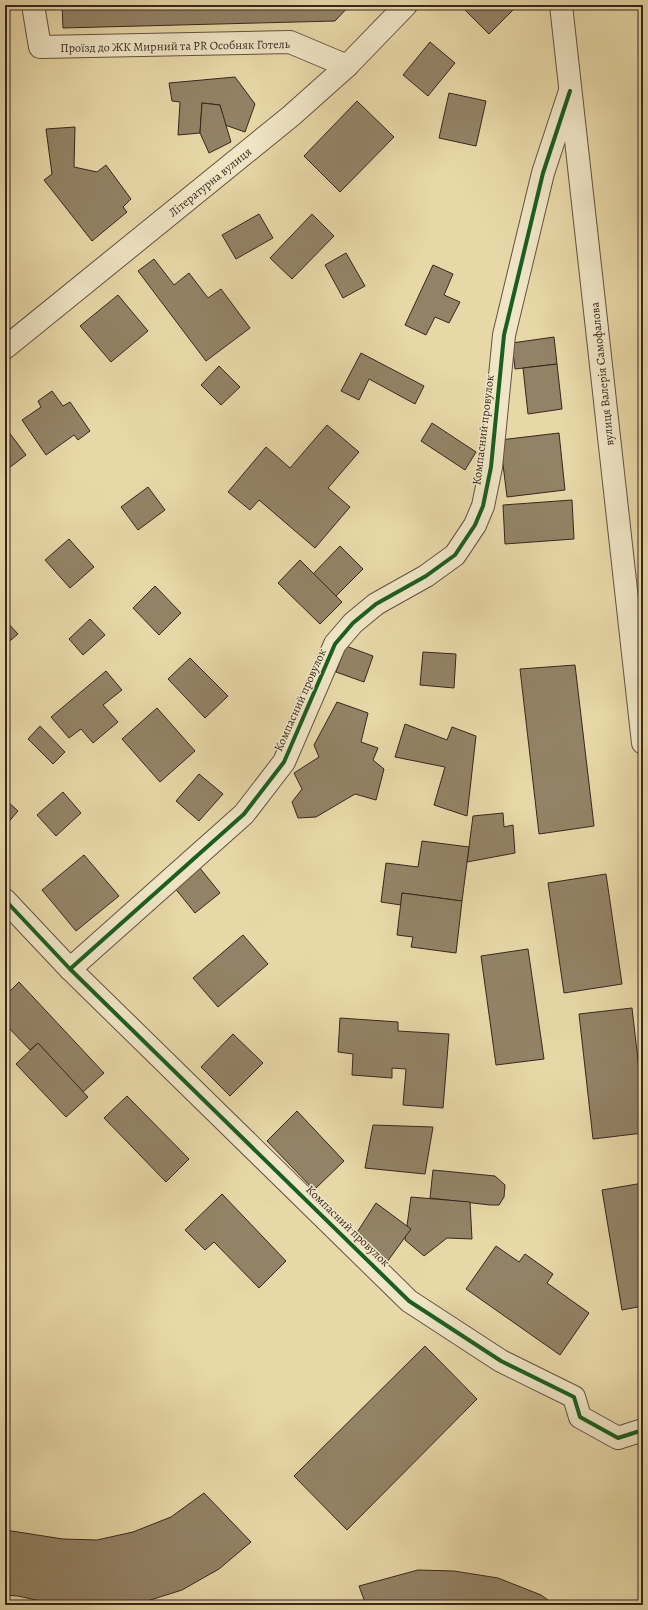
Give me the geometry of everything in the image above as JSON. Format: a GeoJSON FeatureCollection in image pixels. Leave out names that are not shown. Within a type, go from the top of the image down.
{"type":"FeatureCollection","features":[{"type":"Feature","properties":{"kind":"street","name":"Проїзд до ЖК Мирний та PR Особняк Готель"},"geometry":{"type":"LineString","coordinates":[[33,5],[40,47],[290,42],[348,66]]}},
{"type":"Feature","properties":{"kind":"street","name":"Літературна вулиця"},"geometry":{"type":"LineString","coordinates":[[5,348],[291,116],[348,66],[406,5]]}},
{"type":"Feature","properties":{"kind":"street","name":"вулиця Валерія Самофалова"},"geometry":{"type":"LineString","coordinates":[[561,5],[643,743]]}},
{"type":"Feature","properties":{"kind":"street","name":"Компасний провулок"},"geometry":{"type":"LineString","coordinates":[[70,969],[244,814],[284,762],[335,644],[353,623],[376,604],[426,576],[455,555],[475,525],[483,506],[491,467],[504,335],[543,173],[570,91]]}},
{"type":"Feature","properties":{"kind":"street","name":"Компасний провулок"},"geometry":{"type":"LineString","coordinates":[[5,900],[70,969],[409,1301],[501,1361],[574,1397],[580,1417],[618,1438],[643,1430]]}},
{"type":"Feature","properties":{"kind":"building"},"geometry":{"type":"Polygon","coordinates":[[[62,5],[350,5],[335,21],[63,28],[62,5]]]}},
{"type":"Feature","properties":{"kind":"building"},"geometry":{"type":"Polygon","coordinates":[[[460,5],[518,5],[489,34],[460,5]]]}},
{"type":"Feature","properties":{"kind":"building"},"geometry":{"type":"Polygon","coordinates":[[[430,42],[455,63],[428,96],[403,75],[430,42]]]}},
{"type":"Feature","properties":{"kind":"building"},"geometry":{"type":"Polygon","coordinates":[[[235,77],[255,104],[245,132],[225,125],[220,105],[202,103],[200,133],[178,135],[180,102],[172,101],[169,83],[235,77]]]}},
{"type":"Feature","properties":{"kind":"building"},"geometry":{"type":"Polygon","coordinates":[[[449,93],[486,101],[476,146],[439,138],[449,93]]]}},
{"type":"Feature","properties":{"kind":"building"},"geometry":{"type":"Polygon","coordinates":[[[357,101],[394,137],[340,192],[304,156],[357,101]]]}},
{"type":"Feature","properties":{"kind":"building"},"geometry":{"type":"Polygon","coordinates":[[[202,103],[220,105],[231,142],[209,153],[200,133],[202,103]]]}},
{"type":"Feature","properties":{"kind":"building"},"geometry":{"type":"Polygon","coordinates":[[[75,127],[74,167],[97,172],[106,165],[131,199],[123,207],[127,212],[92,241],[44,180],[52,174],[46,129],[75,127]]]}},
{"type":"Feature","properties":{"kind":"building"},"geometry":{"type":"Polygon","coordinates":[[[259,214],[273,238],[236,259],[222,235],[259,214]]]}},
{"type":"Feature","properties":{"kind":"building"},"geometry":{"type":"Polygon","coordinates":[[[312,214],[334,236],[292,279],[270,258],[312,214]]]}},
{"type":"Feature","properties":{"kind":"building"},"geometry":{"type":"Polygon","coordinates":[[[346,253],[365,286],[343,298],[325,265],[346,253]]]}},
{"type":"Feature","properties":{"kind":"building"},"geometry":{"type":"Polygon","coordinates":[[[154,259],[174,285],[189,273],[208,298],[221,289],[250,328],[206,361],[138,271],[154,259]]]}},
{"type":"Feature","properties":{"kind":"building"},"geometry":{"type":"Polygon","coordinates":[[[433,265],[453,274],[444,295],[460,302],[449,323],[435,317],[426,335],[405,325],[433,265]]]}},
{"type":"Feature","properties":{"kind":"building"},"geometry":{"type":"Polygon","coordinates":[[[118,295],[148,331],[111,362],[80,326],[118,295]]]}},
{"type":"Feature","properties":{"kind":"building"},"geometry":{"type":"Polygon","coordinates":[[[554,337],[557,364],[515,369],[512,343],[554,337]]]}},
{"type":"Feature","properties":{"kind":"building"},"geometry":{"type":"Polygon","coordinates":[[[361,353],[424,386],[415,404],[369,379],[359,400],[341,391],[361,353]]]}},
{"type":"Feature","properties":{"kind":"building"},"geometry":{"type":"Polygon","coordinates":[[[557,364],[562,409],[528,414],[523,368],[557,364]]]}},
{"type":"Feature","properties":{"kind":"building"},"geometry":{"type":"Polygon","coordinates":[[[219,366],[240,387],[221,405],[201,385],[219,366]]]}},
{"type":"Feature","properties":{"kind":"building"},"geometry":{"type":"Polygon","coordinates":[[[52,391],[63,406],[70,402],[90,431],[78,440],[74,435],[46,455],[22,420],[41,407],[38,401],[52,391]]]}},
{"type":"Feature","properties":{"kind":"building"},"geometry":{"type":"Polygon","coordinates":[[[432,423],[476,452],[465,470],[421,441],[432,423]]]}},
{"type":"Feature","properties":{"kind":"building"},"geometry":{"type":"Polygon","coordinates":[[[327,425],[359,452],[328,488],[350,507],[315,548],[259,500],[250,510],[228,492],[266,447],[290,468],[327,425]]]}},
{"type":"Feature","properties":{"kind":"building"},"geometry":{"type":"Polygon","coordinates":[[[5,427],[26,455],[5,471],[5,427]]]}},
{"type":"Feature","properties":{"kind":"building"},"geometry":{"type":"Polygon","coordinates":[[[559,433],[565,490],[507,497],[500,440],[559,433]]]}},
{"type":"Feature","properties":{"kind":"building"},"geometry":{"type":"Polygon","coordinates":[[[148,487],[165,510],[138,530],[121,507],[148,487]]]}},
{"type":"Feature","properties":{"kind":"building"},"geometry":{"type":"Polygon","coordinates":[[[572,500],[574,539],[505,544],[503,505],[572,500]]]}},
{"type":"Feature","properties":{"kind":"building"},"geometry":{"type":"Polygon","coordinates":[[[69,539],[94,567],[70,588],[45,560],[69,539]]]}},
{"type":"Feature","properties":{"kind":"building"},"geometry":{"type":"Polygon","coordinates":[[[340,546],[363,569],[336,596],[313,574],[340,546]]]}},
{"type":"Feature","properties":{"kind":"building"},"geometry":{"type":"Polygon","coordinates":[[[300,560],[342,602],[320,624],[278,583],[300,560]]]}},
{"type":"Feature","properties":{"kind":"building"},"geometry":{"type":"Polygon","coordinates":[[[155,586],[181,613],[159,635],[133,608],[155,586]]]}},
{"type":"Feature","properties":{"kind":"building"},"geometry":{"type":"Polygon","coordinates":[[[90,619],[105,635],[83,655],[69,639],[90,619]]]}},
{"type":"Feature","properties":{"kind":"building"},"geometry":{"type":"Polygon","coordinates":[[[5,620],[18,634],[5,645],[5,620]]]}},
{"type":"Feature","properties":{"kind":"building"},"geometry":{"type":"Polygon","coordinates":[[[346,646],[373,656],[364,682],[336,672],[346,646]]]}},
{"type":"Feature","properties":{"kind":"building"},"geometry":{"type":"Polygon","coordinates":[[[423,652],[456,654],[454,688],[420,685],[423,652]]]}},
{"type":"Feature","properties":{"kind":"building"},"geometry":{"type":"Polygon","coordinates":[[[190,658],[228,696],[205,718],[168,679],[190,658]]]}},
{"type":"Feature","properties":{"kind":"building"},"geometry":{"type":"Polygon","coordinates":[[[575,665],[594,826],[539,834],[520,669],[575,665]]]}},
{"type":"Feature","properties":{"kind":"building"},"geometry":{"type":"Polygon","coordinates":[[[106,671],[122,690],[103,705],[118,722],[93,743],[81,729],[69,738],[51,717],[106,671]]]}},
{"type":"Feature","properties":{"kind":"building"},"geometry":{"type":"Polygon","coordinates":[[[337,702],[368,713],[361,742],[378,748],[373,760],[384,769],[376,800],[355,794],[316,817],[298,818],[292,802],[302,789],[294,773],[319,757],[314,745],[337,702]]]}},
{"type":"Feature","properties":{"kind":"building"},"geometry":{"type":"Polygon","coordinates":[[[157,708],[195,751],[160,782],[122,739],[157,708]]]}},
{"type":"Feature","properties":{"kind":"building"},"geometry":{"type":"Polygon","coordinates":[[[405,724],[447,740],[452,727],[476,736],[467,816],[434,805],[445,767],[395,757],[405,724]]]}},
{"type":"Feature","properties":{"kind":"building"},"geometry":{"type":"Polygon","coordinates":[[[40,726],[65,752],[53,764],[28,739],[40,726]]]}},
{"type":"Feature","properties":{"kind":"building"},"geometry":{"type":"Polygon","coordinates":[[[199,774],[223,794],[199,821],[176,801],[199,774]]]}},
{"type":"Feature","properties":{"kind":"building"},"geometry":{"type":"Polygon","coordinates":[[[63,792],[81,813],[56,836],[37,815],[63,792]]]}},
{"type":"Feature","properties":{"kind":"building"},"geometry":{"type":"Polygon","coordinates":[[[5,799],[18,811],[5,826],[5,799]]]}},
{"type":"Feature","properties":{"kind":"building"},"geometry":{"type":"Polygon","coordinates":[[[503,813],[504,827],[513,825],[515,853],[467,862],[473,816],[503,813]]]}},
{"type":"Feature","properties":{"kind":"building"},"geometry":{"type":"Polygon","coordinates":[[[422,841],[469,847],[462,901],[402,893],[401,905],[381,902],[386,863],[418,867],[422,841]]]}},
{"type":"Feature","properties":{"kind":"building"},"geometry":{"type":"Polygon","coordinates":[[[84,855],[119,896],[76,931],[42,890],[84,855]]]}},
{"type":"Feature","properties":{"kind":"building"},"geometry":{"type":"Polygon","coordinates":[[[199,867],[220,893],[195,913],[174,887],[199,867]]]}},
{"type":"Feature","properties":{"kind":"building"},"geometry":{"type":"Polygon","coordinates":[[[606,874],[622,984],[564,993],[548,883],[606,874]]]}},
{"type":"Feature","properties":{"kind":"building"},"geometry":{"type":"Polygon","coordinates":[[[402,893],[462,901],[456,953],[411,947],[413,937],[397,935],[402,893]]]}},
{"type":"Feature","properties":{"kind":"building"},"geometry":{"type":"Polygon","coordinates":[[[243,935],[268,964],[218,1007],[193,978],[243,935]]]}},
{"type":"Feature","properties":{"kind":"building"},"geometry":{"type":"Polygon","coordinates":[[[528,949],[544,1059],[496,1065],[481,956],[528,949]]]}},
{"type":"Feature","properties":{"kind":"building"},"geometry":{"type":"Polygon","coordinates":[[[19,982],[104,1073],[83,1092],[38,1043],[30,1050],[5,1024],[5,996],[19,982]]]}},
{"type":"Feature","properties":{"kind":"building"},"geometry":{"type":"Polygon","coordinates":[[[632,1008],[643,1104],[643,1133],[593,1139],[579,1014],[632,1008]]]}},
{"type":"Feature","properties":{"kind":"building"},"geometry":{"type":"Polygon","coordinates":[[[340,1018],[398,1022],[398,1031],[449,1034],[443,1108],[403,1105],[406,1069],[392,1068],[392,1078],[352,1075],[353,1054],[338,1052],[340,1018]]]}},
{"type":"Feature","properties":{"kind":"building"},"geometry":{"type":"Polygon","coordinates":[[[233,1034],[263,1063],[230,1096],[201,1067],[233,1034]]]}},
{"type":"Feature","properties":{"kind":"building"},"geometry":{"type":"Polygon","coordinates":[[[38,1043],[88,1097],[66,1117],[16,1064],[38,1043]]]}},
{"type":"Feature","properties":{"kind":"building"},"geometry":{"type":"Polygon","coordinates":[[[127,1096],[189,1159],[166,1182],[104,1118],[127,1096]]]}},
{"type":"Feature","properties":{"kind":"building"},"geometry":{"type":"Polygon","coordinates":[[[297,1111],[344,1161],[314,1190],[267,1141],[297,1111]]]}},
{"type":"Feature","properties":{"kind":"building"},"geometry":{"type":"Polygon","coordinates":[[[373,1125],[433,1127],[425,1174],[365,1168],[373,1125]]]}},
{"type":"Feature","properties":{"kind":"building"},"geometry":{"type":"Polygon","coordinates":[[[433,1170],[495,1176],[505,1185],[504,1197],[499,1205],[430,1198],[433,1170]]]}},
{"type":"Feature","properties":{"kind":"building"},"geometry":{"type":"Polygon","coordinates":[[[643,1183],[643,1306],[622,1310],[602,1190],[643,1183]]]}},
{"type":"Feature","properties":{"kind":"building"},"geometry":{"type":"Polygon","coordinates":[[[222,1194],[286,1261],[259,1288],[214,1242],[205,1250],[185,1230],[222,1194]]]}},
{"type":"Feature","properties":{"kind":"building"},"geometry":{"type":"Polygon","coordinates":[[[411,1197],[470,1202],[472,1239],[447,1238],[424,1256],[405,1240],[411,1197]]]}},
{"type":"Feature","properties":{"kind":"building"},"geometry":{"type":"Polygon","coordinates":[[[376,1203],[411,1229],[387,1262],[356,1234],[376,1203]]]}},
{"type":"Feature","properties":{"kind":"building"},"geometry":{"type":"Polygon","coordinates":[[[496,1246],[519,1262],[525,1254],[553,1274],[547,1283],[589,1313],[560,1355],[466,1289],[496,1246]]]}},
{"type":"Feature","properties":{"kind":"building"},"geometry":{"type":"Polygon","coordinates":[[[425,1346],[477,1399],[347,1530],[294,1476],[425,1346]]]}},
{"type":"Feature","properties":{"kind":"building"},"geometry":{"type":"Polygon","coordinates":[[[204,1493],[251,1542],[219,1569],[182,1590],[144,1602],[116,1605],[59,1605],[18,1596],[5,1595],[5,1530],[63,1539],[97,1540],[133,1532],[171,1517],[204,1493]]]}},
{"type":"Feature","properties":{"kind":"building"},"geometry":{"type":"Polygon","coordinates":[[[418,1570],[454,1571],[498,1578],[541,1595],[555,1605],[366,1605],[359,1586],[418,1570]]]}},
{"type":"Feature","properties":{"kind":"cycle path"},"geometry":{"type":"LineString","coordinates":[[70,969],[244,814],[284,762],[335,644],[353,623],[376,604],[426,576],[455,555],[475,525],[483,506],[491,467],[504,335],[543,173],[570,91]]}},
{"type":"Feature","properties":{"kind":"cycle path"},"geometry":{"type":"LineString","coordinates":[[5,900],[70,969],[409,1301],[501,1361],[574,1397],[580,1417],[618,1438],[643,1430]]}}]}
